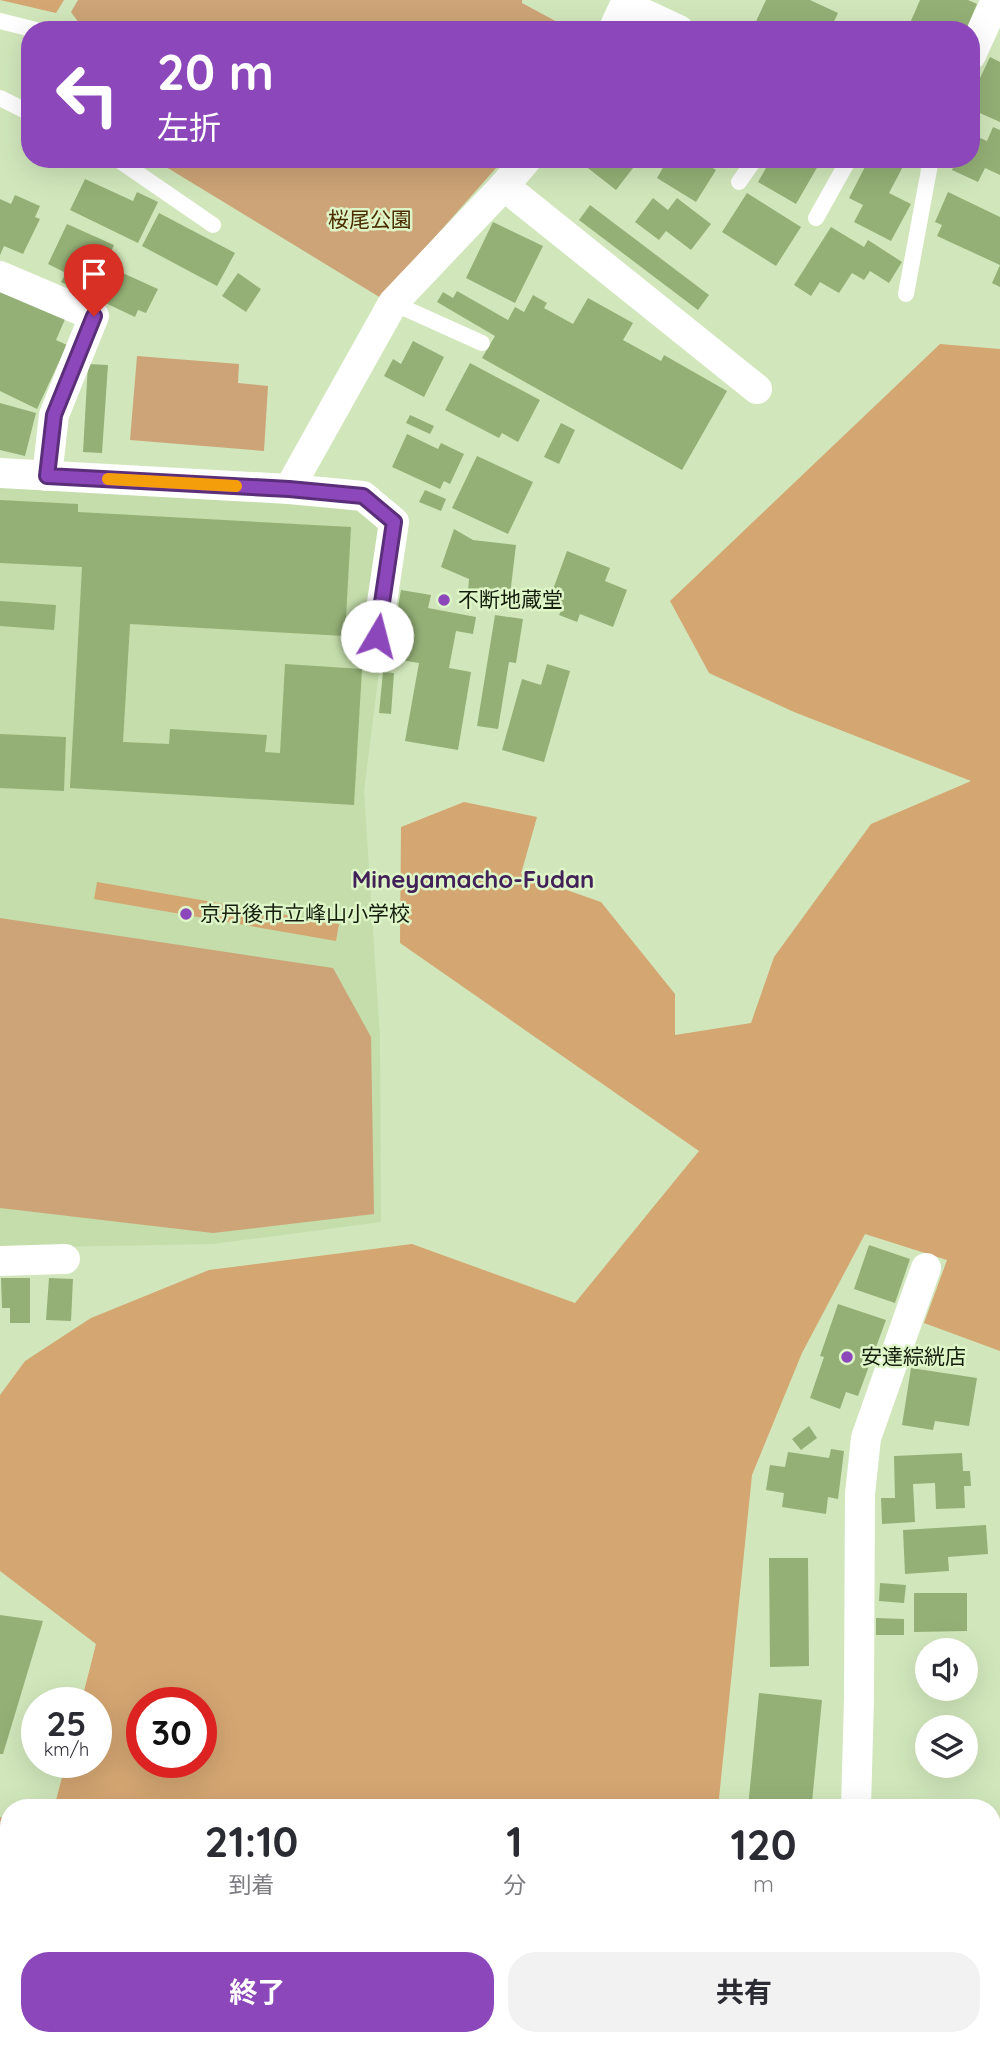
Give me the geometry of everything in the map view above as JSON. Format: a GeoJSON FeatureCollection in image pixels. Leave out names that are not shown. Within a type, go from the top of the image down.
{"type":"FeatureCollection","features":[{"type":"Feature","properties":{"kind":"street"},"geometry":{"type":"LineString","coordinates":[[980,35],[996,0]]}},
{"type":"Feature","properties":{"kind":"street"},"geometry":{"type":"LineString","coordinates":[[622,11],[652,21]]}},
{"type":"Feature","properties":{"kind":"street"},"geometry":{"type":"LineString","coordinates":[[289,489],[393,303],[519,168]]}},
{"type":"Feature","properties":{"kind":"street"},"geometry":{"type":"LineString","coordinates":[[504,186],[757,389]]}},
{"type":"Feature","properties":{"kind":"street"},"geometry":{"type":"LineString","coordinates":[[0,276],[94,316],[54,415],[47,476]]}},
{"type":"Feature","properties":{"kind":"street"},"geometry":{"type":"LineString","coordinates":[[0,473],[289,489],[363,496],[394,522],[377,636]]}},
{"type":"Feature","properties":{"kind":"street"},"geometry":{"type":"LineString","coordinates":[[0,1261],[65,1259]]}},
{"type":"Feature","properties":{"kind":"street"},"geometry":{"type":"LineString","coordinates":[[856,1799],[860,1494],[866,1438],[926,1268]]}},
{"type":"Feature","properties":{"kind":"lane"},"geometry":{"type":"LineString","coordinates":[[0,20],[21,26]]}},
{"type":"Feature","properties":{"kind":"lane"},"geometry":{"type":"LineString","coordinates":[[0,98],[21,108]]}},
{"type":"Feature","properties":{"kind":"lane"},"geometry":{"type":"LineString","coordinates":[[130,168],[213,225]]}},
{"type":"Feature","properties":{"kind":"lane"},"geometry":{"type":"LineString","coordinates":[[739,182],[749,168]]}},
{"type":"Feature","properties":{"kind":"lane"},"geometry":{"type":"LineString","coordinates":[[816,218],[844,168]]}},
{"type":"Feature","properties":{"kind":"lane"},"geometry":{"type":"LineString","coordinates":[[906,294],[930,168]]}},
{"type":"Feature","properties":{"kind":"lane"},"geometry":{"type":"LineString","coordinates":[[393,303],[482,343]]}},
{"type":"Feature","properties":{"kind":"shaded area"},"geometry":{"type":"Polygon","coordinates":[[[0,0],[64,0],[56,13],[0,0]]]}},
{"type":"Feature","properties":{"kind":"shaded area"},"geometry":{"type":"Polygon","coordinates":[[[940,344],[1000,349],[1000,1351],[924,1323],[947,1260],[865,1234],[802,1353],[752,1475],[719,1799],[56,1799],[62,1778],[112,1778],[112,1687],[85,1687],[96,1644],[0,1571],[0,1395],[25,1361],[91,1318],[209,1270],[412,1244],[575,1303],[699,1151],[400,943],[401,827],[464,802],[537,817],[521,874],[601,902],[675,994],[675,1035],[751,1023],[774,957],[871,824],[971,781],[794,712],[709,673],[670,601],[940,344]]]}},
{"type":"Feature","properties":{"kind":"shaded area","name":"京丹後市立峰山小学校"},"geometry":{"type":"Polygon","coordinates":[[[0,485],[356,507],[380,525],[383,640],[364,791],[380,1037],[381,1222],[213,1244],[0,1248],[0,485]]]}},
{"type":"Feature","properties":{"kind":"shaded area"},"geometry":{"type":"Polygon","coordinates":[[[97,882],[339,924],[336,941],[94,899],[97,882]]]}},
{"type":"Feature","properties":{"kind":"green space"},"geometry":{"type":"Polygon","coordinates":[[[78,0],[522,0],[522,3],[555,21],[78,21],[71,12],[78,0]]]}},
{"type":"Feature","properties":{"kind":"green space","name":"桜尾公園"},"geometry":{"type":"Polygon","coordinates":[[[168,168],[496,168],[381,298],[168,168]]]}},
{"type":"Feature","properties":{"kind":"green space"},"geometry":{"type":"Polygon","coordinates":[[[137,356],[239,364],[238,383],[268,386],[264,451],[130,440],[137,356]]]}},
{"type":"Feature","properties":{"kind":"green space"},"geometry":{"type":"Polygon","coordinates":[[[0,918],[333,968],[371,1037],[374,1214],[213,1233],[0,1208],[0,918]]]}},
{"type":"Feature","properties":{"kind":"building"},"geometry":{"type":"Polygon","coordinates":[[[766,0],[810,0],[838,13],[834,21],[756,21],[766,0]]]}},
{"type":"Feature","properties":{"kind":"building"},"geometry":{"type":"Polygon","coordinates":[[[920,0],[968,0],[977,4],[970,21],[911,21],[920,0]]]}},
{"type":"Feature","properties":{"kind":"building"},"geometry":{"type":"Polygon","coordinates":[[[990,57],[1000,62],[1000,122],[980,113],[980,78],[990,57]]]}},
{"type":"Feature","properties":{"kind":"building"},"geometry":{"type":"Polygon","coordinates":[[[993,127],[1000,130],[1000,175],[985,168],[978,182],[952,170],[980,168],[980,138],[987,141],[993,127]]]}},
{"type":"Feature","properties":{"kind":"building"},"geometry":{"type":"Polygon","coordinates":[[[588,168],[633,168],[616,190],[588,168]]]}},
{"type":"Feature","properties":{"kind":"building"},"geometry":{"type":"Polygon","coordinates":[[[663,168],[716,170],[696,202],[657,178],[663,168]]]}},
{"type":"Feature","properties":{"kind":"building"},"geometry":{"type":"Polygon","coordinates":[[[766,168],[817,168],[796,204],[758,182],[766,168]]]}},
{"type":"Feature","properties":{"kind":"building"},"geometry":{"type":"Polygon","coordinates":[[[864,168],[902,168],[889,193],[911,204],[891,241],[854,222],[863,205],[849,198],[864,168]]]}},
{"type":"Feature","properties":{"kind":"building"},"geometry":{"type":"Polygon","coordinates":[[[85,179],[133,201],[137,192],[158,202],[138,243],[70,210],[85,179]]]}},
{"type":"Feature","properties":{"kind":"building"},"geometry":{"type":"Polygon","coordinates":[[[948,192],[1000,217],[1000,265],[937,236],[942,225],[935,222],[948,192]]]}},
{"type":"Feature","properties":{"kind":"building"},"geometry":{"type":"Polygon","coordinates":[[[747,193],[801,227],[776,266],[722,232],[747,193]]]}},
{"type":"Feature","properties":{"kind":"building"},"geometry":{"type":"Polygon","coordinates":[[[15,195],[40,206],[35,217],[40,219],[23,254],[4,246],[0,255],[0,199],[11,204],[15,195]]]}},
{"type":"Feature","properties":{"kind":"building"},"geometry":{"type":"Polygon","coordinates":[[[653,198],[668,210],[677,198],[711,224],[691,250],[666,231],[659,240],[635,222],[653,198]]]}},
{"type":"Feature","properties":{"kind":"building"},"geometry":{"type":"Polygon","coordinates":[[[590,205],[709,295],[698,310],[579,220],[590,205]]]}},
{"type":"Feature","properties":{"kind":"building"},"geometry":{"type":"Polygon","coordinates":[[[159,213],[235,253],[217,286],[142,246],[159,213]]]}},
{"type":"Feature","properties":{"kind":"building"},"geometry":{"type":"Polygon","coordinates":[[[493,222],[543,246],[515,303],[466,278],[493,222]]]}},
{"type":"Feature","properties":{"kind":"building"},"geometry":{"type":"Polygon","coordinates":[[[67,224],[114,245],[105,265],[158,289],[146,313],[138,310],[135,317],[61,282],[66,273],[48,264],[67,224]]]}},
{"type":"Feature","properties":{"kind":"building"},"geometry":{"type":"Polygon","coordinates":[[[831,227],[864,247],[868,240],[902,262],[889,283],[870,271],[864,280],[852,273],[839,293],[820,282],[811,296],[794,285],[831,227]]]}},
{"type":"Feature","properties":{"kind":"building"},"geometry":{"type":"Polygon","coordinates":[[[1000,265],[1000,287],[992,283],[1000,265]]]}},
{"type":"Feature","properties":{"kind":"building"},"geometry":{"type":"Polygon","coordinates":[[[238,273],[261,289],[246,312],[222,296],[238,273]]]}},
{"type":"Feature","properties":{"kind":"building"},"geometry":{"type":"Polygon","coordinates":[[[0,286],[66,317],[56,340],[67,345],[37,409],[0,391],[0,286]]]}},
{"type":"Feature","properties":{"kind":"building"},"geometry":{"type":"Polygon","coordinates":[[[457,291],[508,320],[515,307],[524,312],[533,295],[547,303],[544,308],[573,324],[588,298],[633,323],[623,340],[661,361],[664,355],[727,391],[682,470],[482,358],[495,336],[437,302],[443,292],[453,298],[457,291]]]}},
{"type":"Feature","properties":{"kind":"building"},"geometry":{"type":"Polygon","coordinates":[[[413,341],[444,357],[424,397],[384,376],[393,359],[401,364],[413,341]]]}},
{"type":"Feature","properties":{"kind":"building"},"geometry":{"type":"Polygon","coordinates":[[[470,363],[540,400],[518,442],[502,433],[499,438],[445,410],[470,363]]]}},
{"type":"Feature","properties":{"kind":"building"},"geometry":{"type":"Polygon","coordinates":[[[88,364],[108,365],[102,453],[83,452],[88,364]]]}},
{"type":"Feature","properties":{"kind":"building"},"geometry":{"type":"Polygon","coordinates":[[[0,403],[36,413],[25,456],[0,450],[0,403]]]}},
{"type":"Feature","properties":{"kind":"building"},"geometry":{"type":"Polygon","coordinates":[[[410,415],[434,426],[430,434],[406,423],[410,415]]]}},
{"type":"Feature","properties":{"kind":"building"},"geometry":{"type":"Polygon","coordinates":[[[561,423],[575,430],[559,464],[544,457],[561,423]]]}},
{"type":"Feature","properties":{"kind":"building"},"geometry":{"type":"Polygon","coordinates":[[[407,434],[438,449],[441,443],[464,454],[450,484],[444,481],[440,489],[392,467],[407,434]]]}},
{"type":"Feature","properties":{"kind":"building"},"geometry":{"type":"Polygon","coordinates":[[[477,456],[533,482],[508,534],[452,508],[477,456]]]}},
{"type":"Feature","properties":{"kind":"building"},"geometry":{"type":"Polygon","coordinates":[[[425,490],[446,499],[441,511],[419,502],[425,490]]]}},
{"type":"Feature","properties":{"kind":"building"},"geometry":{"type":"Polygon","coordinates":[[[0,500],[78,504],[78,512],[351,527],[345,636],[130,624],[123,742],[169,744],[170,729],[267,735],[265,752],[280,753],[285,664],[362,669],[354,805],[70,788],[82,567],[0,563],[0,500]]]}},
{"type":"Feature","properties":{"kind":"building"},"geometry":{"type":"Polygon","coordinates":[[[454,529],[473,540],[516,545],[510,595],[468,591],[469,579],[441,567],[454,529]]]}},
{"type":"Feature","properties":{"kind":"building"},"geometry":{"type":"Polygon","coordinates":[[[567,551],[610,568],[605,581],[627,590],[613,627],[580,614],[577,622],[559,615],[562,609],[548,603],[567,551]]]}},
{"type":"Feature","properties":{"kind":"building"},"geometry":{"type":"Polygon","coordinates":[[[401,590],[431,595],[428,608],[476,617],[473,634],[456,631],[449,668],[471,672],[458,750],[405,741],[419,663],[389,658],[401,590]]]}},
{"type":"Feature","properties":{"kind":"building","name":"不断地蔵堂"},"geometry":{"type":"Polygon","coordinates":[[[440,595],[450,596],[449,606],[438,605],[440,595]]]}},
{"type":"Feature","properties":{"kind":"building"},"geometry":{"type":"Polygon","coordinates":[[[0,601],[56,605],[54,630],[0,626],[0,601]]]}},
{"type":"Feature","properties":{"kind":"building"},"geometry":{"type":"Polygon","coordinates":[[[495,615],[523,619],[516,663],[509,662],[498,729],[477,726],[495,615]]]}},
{"type":"Feature","properties":{"kind":"building"},"geometry":{"type":"Polygon","coordinates":[[[547,664],[570,671],[544,762],[502,750],[522,679],[541,685],[547,664]]]}},
{"type":"Feature","properties":{"kind":"building"},"geometry":{"type":"Polygon","coordinates":[[[383,672],[394,673],[391,714],[379,713],[383,672]]]}},
{"type":"Feature","properties":{"kind":"building"},"geometry":{"type":"Polygon","coordinates":[[[0,734],[66,737],[64,791],[0,788],[0,734]]]}},
{"type":"Feature","properties":{"kind":"building"},"geometry":{"type":"Polygon","coordinates":[[[869,1245],[910,1259],[895,1303],[854,1289],[869,1245]]]}},
{"type":"Feature","properties":{"kind":"building"},"geometry":{"type":"Polygon","coordinates":[[[1,1278],[30,1278],[30,1323],[10,1323],[10,1308],[2,1308],[1,1278]]]}},
{"type":"Feature","properties":{"kind":"building"},"geometry":{"type":"Polygon","coordinates":[[[49,1278],[73,1279],[71,1321],[46,1320],[49,1278]]]}},
{"type":"Feature","properties":{"kind":"building","name":"安達綜絖店"},"geometry":{"type":"Polygon","coordinates":[[[838,1304],[886,1320],[858,1396],[846,1392],[840,1409],[810,1398],[824,1357],[820,1356],[838,1304]]]}},
{"type":"Feature","properties":{"kind":"building"},"geometry":{"type":"Polygon","coordinates":[[[911,1368],[977,1378],[969,1426],[935,1421],[933,1430],[902,1425],[911,1368]]]}},
{"type":"Feature","properties":{"kind":"building"},"geometry":{"type":"Polygon","coordinates":[[[809,1426],[817,1438],[801,1450],[792,1439],[809,1426]]]}},
{"type":"Feature","properties":{"kind":"building"},"geometry":{"type":"Polygon","coordinates":[[[831,1449],[844,1451],[838,1499],[828,1497],[826,1514],[782,1507],[784,1493],[766,1490],[770,1465],[785,1467],[788,1452],[829,1458],[831,1449]]]}},
{"type":"Feature","properties":{"kind":"building"},"geometry":{"type":"Polygon","coordinates":[[[962,1453],[963,1471],[970,1471],[971,1486],[964,1486],[965,1508],[936,1509],[935,1483],[913,1484],[915,1522],[882,1524],[881,1498],[895,1498],[894,1456],[962,1453]]]}},
{"type":"Feature","properties":{"kind":"building"},"geometry":{"type":"Polygon","coordinates":[[[986,1525],[988,1554],[948,1557],[949,1571],[905,1574],[903,1530],[986,1525]]]}},
{"type":"Feature","properties":{"kind":"building"},"geometry":{"type":"Polygon","coordinates":[[[769,1558],[808,1558],[809,1666],[770,1667],[769,1558]]]}},
{"type":"Feature","properties":{"kind":"building"},"geometry":{"type":"Polygon","coordinates":[[[880,1583],[906,1585],[904,1603],[879,1601],[880,1583]]]}},
{"type":"Feature","properties":{"kind":"building"},"geometry":{"type":"Polygon","coordinates":[[[914,1593],[967,1593],[967,1631],[914,1632],[914,1593]]]}},
{"type":"Feature","properties":{"kind":"building"},"geometry":{"type":"Polygon","coordinates":[[[0,1615],[43,1621],[3,1754],[0,1754],[0,1615]]]}},
{"type":"Feature","properties":{"kind":"building"},"geometry":{"type":"Polygon","coordinates":[[[876,1618],[904,1619],[904,1635],[876,1635],[876,1618]]]}},
{"type":"Feature","properties":{"kind":"building"},"geometry":{"type":"Polygon","coordinates":[[[759,1693],[822,1700],[812,1799],[749,1799],[759,1693]]]}},
{"type":"Feature","properties":{"kind":"slow traffic"},"geometry":{"type":"LineString","coordinates":[[108,479],[236,486]]}},
{"type":"Feature","properties":{"kind":"place","name":"不断地蔵堂"},"geometry":{"type":"Point","coordinates":[444,600]}},
{"type":"Feature","properties":{"kind":"place","name":"京丹後市立峰山小学校"},"geometry":{"type":"Point","coordinates":[186,914]}},
{"type":"Feature","properties":{"kind":"place","name":"安達綜絖店"},"geometry":{"type":"Point","coordinates":[847,1357]}},
{"type":"Feature","properties":{"kind":"district","name":"Mineyamacho-Fudan"},"geometry":{"type":"Point","coordinates":[473,880]}},
{"type":"Feature","properties":{"kind":"route"},"geometry":{"type":"LineString","coordinates":[[94,316],[54,415],[47,476],[289,489],[363,496],[394,522],[377,636]]}}]}
